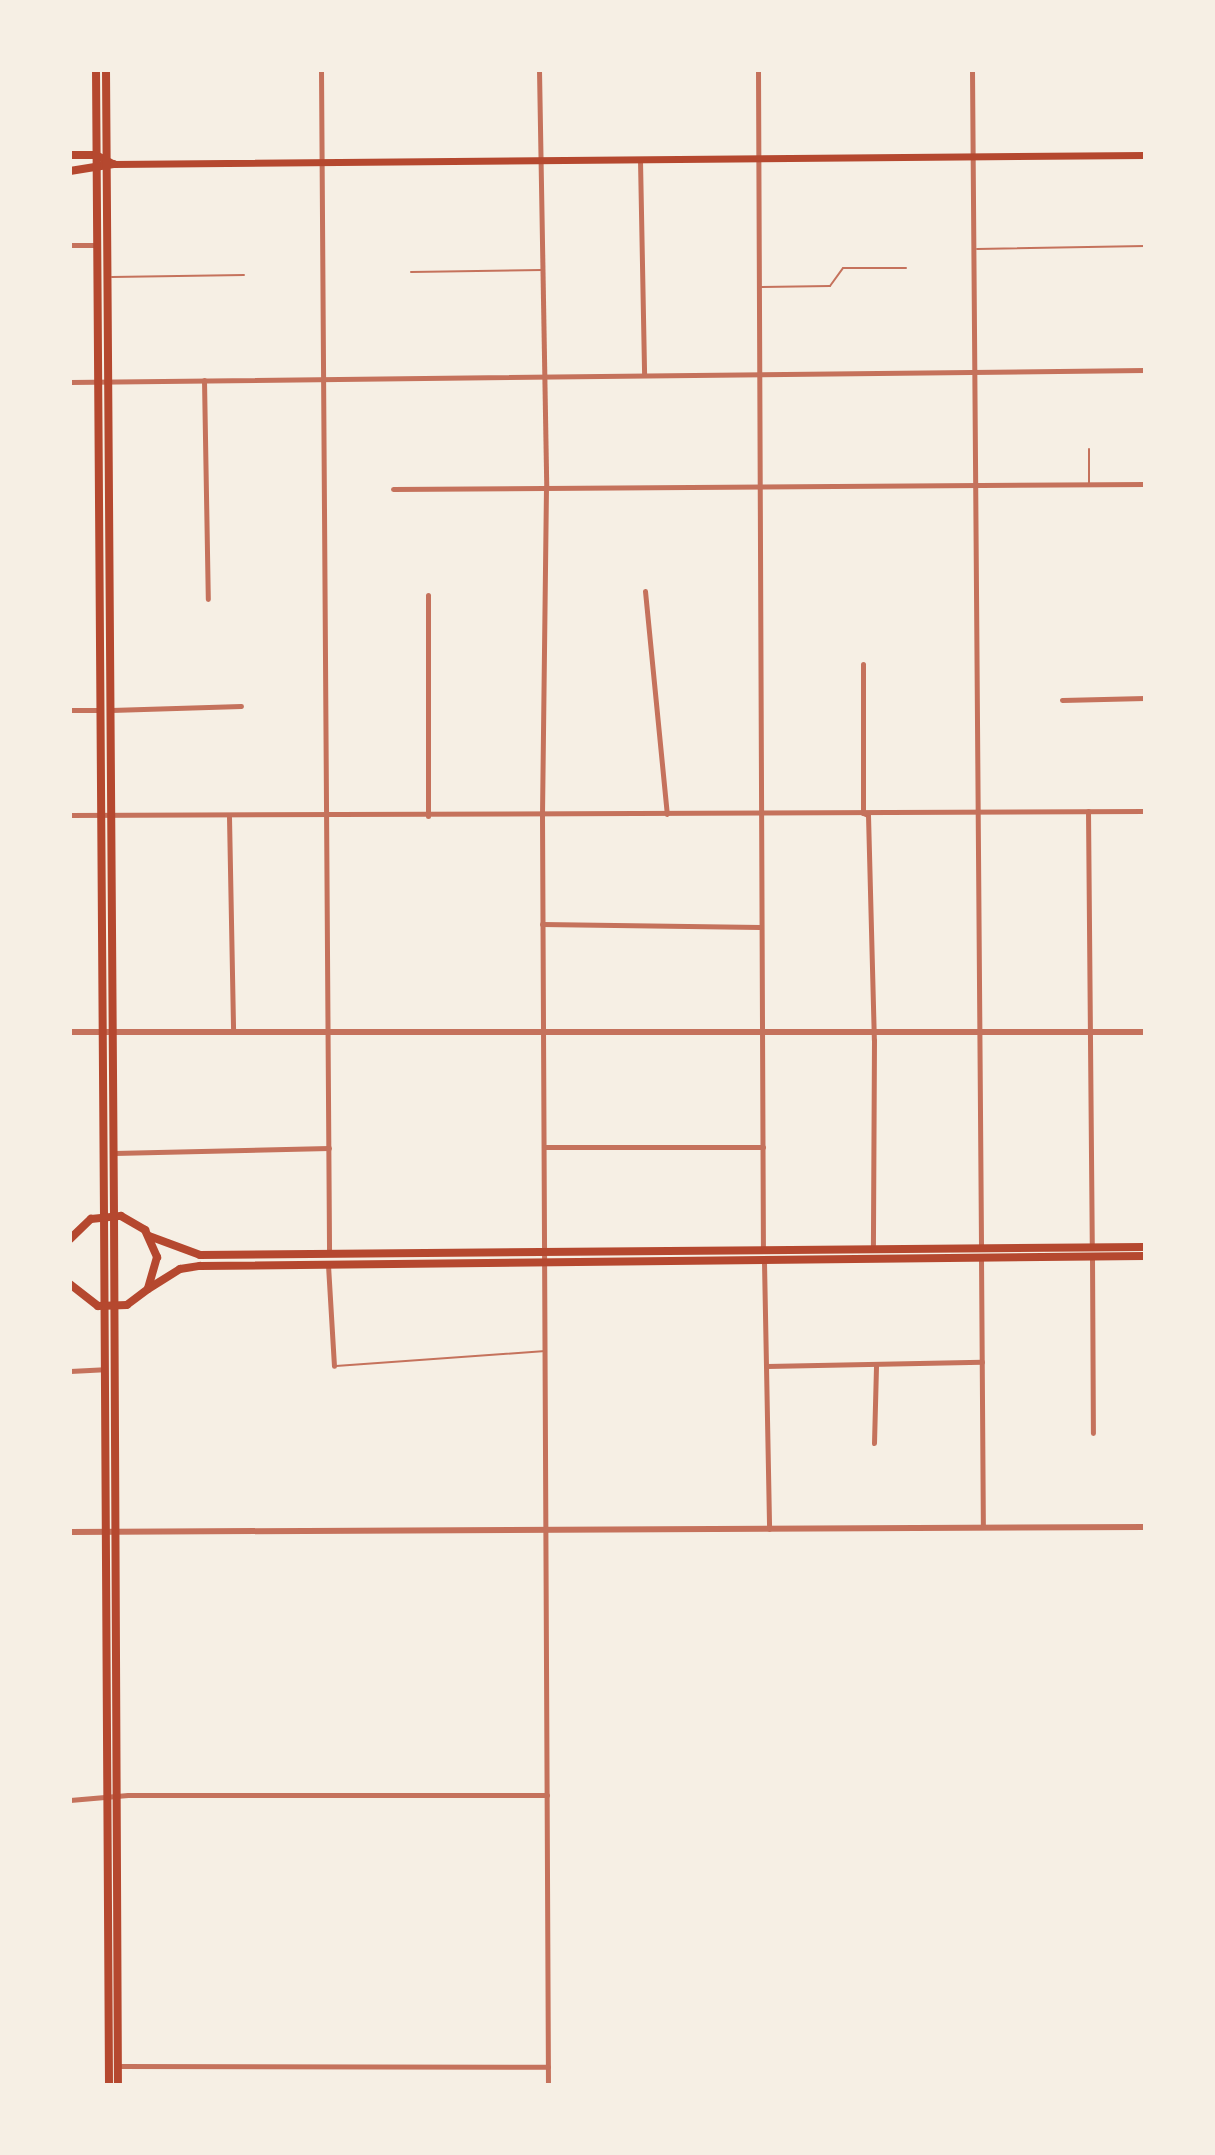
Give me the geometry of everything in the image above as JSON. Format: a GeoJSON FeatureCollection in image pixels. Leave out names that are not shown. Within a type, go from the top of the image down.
{"type":"FeatureCollection","features":[{"type":"Feature","properties":{"kind":"main road"},"geometry":{"type":"LineString","coordinates":[[96,70],[103,163],[106,277],[111,710],[103,1032],[110,1307],[113,2064],[109,2085]]}},
{"type":"Feature","properties":{"kind":"main road"},"geometry":{"type":"LineString","coordinates":[[106,70],[96,245],[100,710],[109,814],[113,1031],[109,1215]]}},
{"type":"Feature","properties":{"kind":"main road"},"geometry":{"type":"LineString","coordinates":[[70,155],[103,163],[322,164],[1145,155]]}},
{"type":"Feature","properties":{"kind":"main road"},"geometry":{"type":"LineString","coordinates":[[70,171],[103,163]]}},
{"type":"Feature","properties":{"kind":"main road"},"geometry":{"type":"LineString","coordinates":[[71,1236],[109,1215],[134,1221],[149,1236],[157,1257],[148,1289]]}},
{"type":"Feature","properties":{"kind":"main road"},"geometry":{"type":"LineString","coordinates":[[149,1236],[200,1255],[873,1250],[981,1253]]}},
{"type":"Feature","properties":{"kind":"main road"},"geometry":{"type":"LineString","coordinates":[[1092,1252],[1145,1247]]}},
{"type":"Feature","properties":{"kind":"main road"},"geometry":{"type":"LineString","coordinates":[[70,1284],[85,1300],[110,1307],[180,1269],[764,1262],[981,1253],[1092,1252],[1145,1256]]}},
{"type":"Feature","properties":{"kind":"main road"},"geometry":{"type":"LineString","coordinates":[[110,1307],[104,1369],[110,1532]]}},
{"type":"Feature","properties":{"kind":"main road"},"geometry":{"type":"LineString","coordinates":[[113,2064],[118,2085]]}},
{"type":"Feature","properties":{"kind":"street"},"geometry":{"type":"LineString","coordinates":[[321,70],[329,1254]]}},
{"type":"Feature","properties":{"kind":"street"},"geometry":{"type":"LineString","coordinates":[[539,70],[546,487],[542,924],[548,2085]]}},
{"type":"Feature","properties":{"kind":"street"},"geometry":{"type":"LineString","coordinates":[[758,70],[760,927],[765,1034],[763,1251]]}},
{"type":"Feature","properties":{"kind":"street"},"geometry":{"type":"LineString","coordinates":[[972,70],[978,370],[983,1527]]}},
{"type":"Feature","properties":{"kind":"street"},"geometry":{"type":"LineString","coordinates":[[640,160],[644,375]]}},
{"type":"Feature","properties":{"kind":"street"},"geometry":{"type":"LineString","coordinates":[[70,245],[96,245]]}},
{"type":"Feature","properties":{"kind":"street"},"geometry":{"type":"LineString","coordinates":[[70,382],[1145,370]]}},
{"type":"Feature","properties":{"kind":"street"},"geometry":{"type":"LineString","coordinates":[[204,380],[208,599]]}},
{"type":"Feature","properties":{"kind":"street"},"geometry":{"type":"LineString","coordinates":[[393,489],[1145,484]]}},
{"type":"Feature","properties":{"kind":"street"},"geometry":{"type":"LineString","coordinates":[[645,591],[667,814]]}},
{"type":"Feature","properties":{"kind":"street"},"geometry":{"type":"LineString","coordinates":[[428,595],[428,816]]}},
{"type":"Feature","properties":{"kind":"street"},"geometry":{"type":"LineString","coordinates":[[863,664],[863,813]]}},
{"type":"Feature","properties":{"kind":"street"},"geometry":{"type":"LineString","coordinates":[[1062,700],[1145,698]]}},
{"type":"Feature","properties":{"kind":"street"},"geometry":{"type":"LineString","coordinates":[[111,710],[241,706]]}},
{"type":"Feature","properties":{"kind":"street"},"geometry":{"type":"LineString","coordinates":[[70,710],[100,710]]}},
{"type":"Feature","properties":{"kind":"street"},"geometry":{"type":"LineString","coordinates":[[1088,811],[1093,1433]]}},
{"type":"Feature","properties":{"kind":"street"},"geometry":{"type":"LineString","coordinates":[[70,815],[229,817],[1145,811]]}},
{"type":"Feature","properties":{"kind":"street"},"geometry":{"type":"LineString","coordinates":[[863,813],[868,815],[874,1033],[873,1250]]}},
{"type":"Feature","properties":{"kind":"street"},"geometry":{"type":"LineString","coordinates":[[229,817],[233,1032]]}},
{"type":"Feature","properties":{"kind":"street"},"geometry":{"type":"LineString","coordinates":[[542,924],[760,927]]}},
{"type":"Feature","properties":{"kind":"street"},"geometry":{"type":"LineString","coordinates":[[70,1032],[543,1035],[1145,1032]]}},
{"type":"Feature","properties":{"kind":"street"},"geometry":{"type":"LineString","coordinates":[[544,1147],[763,1147]]}},
{"type":"Feature","properties":{"kind":"street"},"geometry":{"type":"LineString","coordinates":[[112,1153],[329,1148]]}},
{"type":"Feature","properties":{"kind":"street"},"geometry":{"type":"LineString","coordinates":[[764,1262],[769,1529]]}},
{"type":"Feature","properties":{"kind":"street"},"geometry":{"type":"LineString","coordinates":[[328,1265],[334,1366]]}},
{"type":"Feature","properties":{"kind":"street"},"geometry":{"type":"LineString","coordinates":[[767,1366],[982,1362]]}},
{"type":"Feature","properties":{"kind":"street"},"geometry":{"type":"LineString","coordinates":[[874,1443],[876,1365]]}},
{"type":"Feature","properties":{"kind":"street"},"geometry":{"type":"LineString","coordinates":[[70,1371],[104,1369]]}},
{"type":"Feature","properties":{"kind":"street"},"geometry":{"type":"LineString","coordinates":[[70,1532],[1145,1527]]}},
{"type":"Feature","properties":{"kind":"street"},"geometry":{"type":"LineString","coordinates":[[70,1800],[112,1796],[547,1795]]}},
{"type":"Feature","properties":{"kind":"street"},"geometry":{"type":"LineString","coordinates":[[113,2064],[548,2067]]}},
{"type":"Feature","properties":{"kind":"lane"},"geometry":{"type":"LineString","coordinates":[[976,249],[1145,246]]}},
{"type":"Feature","properties":{"kind":"lane"},"geometry":{"type":"LineString","coordinates":[[760,287],[830,286],[843,268],[906,268]]}},
{"type":"Feature","properties":{"kind":"lane"},"geometry":{"type":"LineString","coordinates":[[411,272],[544,270]]}},
{"type":"Feature","properties":{"kind":"lane"},"geometry":{"type":"LineString","coordinates":[[106,277],[244,275]]}},
{"type":"Feature","properties":{"kind":"lane"},"geometry":{"type":"LineString","coordinates":[[1089,449],[1089,485]]}},
{"type":"Feature","properties":{"kind":"lane"},"geometry":{"type":"LineString","coordinates":[[334,1366],[546,1351]]}}]}
